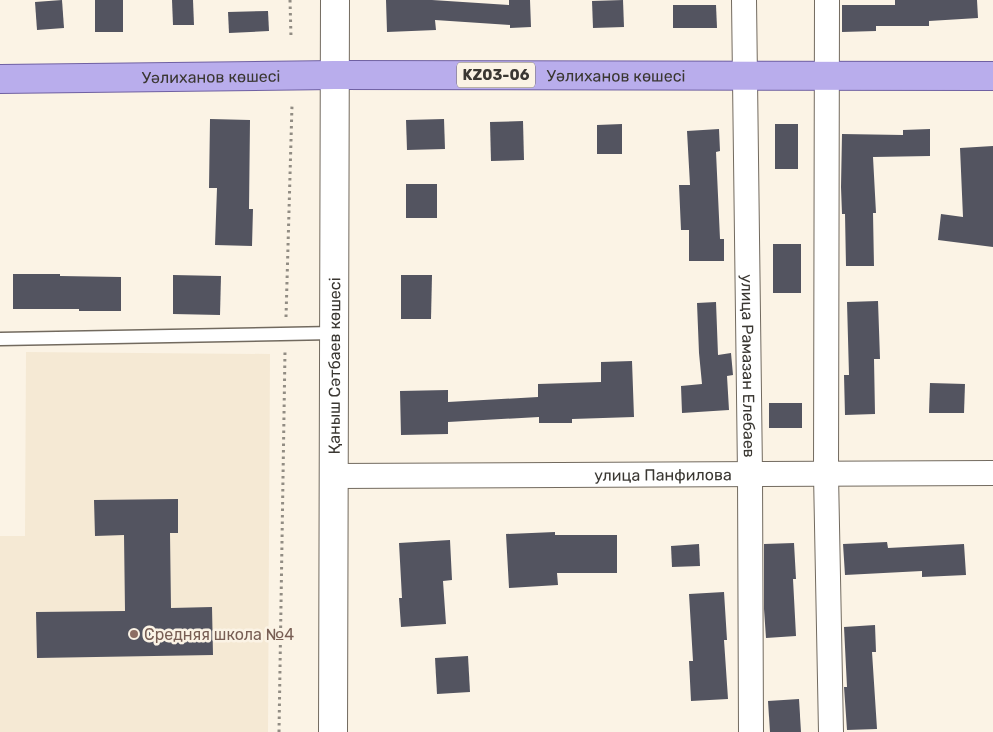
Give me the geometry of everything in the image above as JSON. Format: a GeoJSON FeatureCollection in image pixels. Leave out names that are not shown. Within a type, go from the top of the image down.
{"type":"FeatureCollection","features":[{"type":"Feature","properties":{"kind":"main road","name":"Уәлиханов көшесі"},"geometry":{"type":"LineString","coordinates":[[0,79],[335,75],[993,76]]}},
{"type":"Feature","properties":{"kind":"street","name":"Қаныш Сәтбаев көшесі"},"geometry":{"type":"LineString","coordinates":[[332,732],[335,0]]}},
{"type":"Feature","properties":{"kind":"street","name":"улица Рамазан Елебаев"},"geometry":{"type":"LineString","coordinates":[[744,0],[751,732]]}},
{"type":"Feature","properties":{"kind":"street"},"geometry":{"type":"LineString","coordinates":[[828,0],[826,474],[831,732]]}},
{"type":"Feature","properties":{"kind":"street","name":"улица Панфилова"},"geometry":{"type":"LineString","coordinates":[[334,476],[993,473]]}},
{"type":"Feature","properties":{"kind":"lane"},"geometry":{"type":"LineString","coordinates":[[0,339],[334,333]]}},
{"type":"Feature","properties":{"kind":"path"},"geometry":{"type":"LineString","coordinates":[[290,0],[290,37]]}},
{"type":"Feature","properties":{"kind":"path"},"geometry":{"type":"LineString","coordinates":[[279,732],[285,334],[292,105]]}},
{"type":"Feature","properties":{"kind":"shaded area","name":"Средняя школа №4"},"geometry":{"type":"Polygon","coordinates":[[[26,352],[270,354],[268,732],[0,732],[0,536],[25,536],[26,352]]]}},
{"type":"Feature","properties":{"kind":"building"},"geometry":{"type":"Polygon","coordinates":[[[62,0],[64,28],[37,30],[35,2],[62,0]]]}},
{"type":"Feature","properties":{"kind":"building"},"geometry":{"type":"Polygon","coordinates":[[[95,0],[123,0],[123,32],[95,32],[95,0]]]}},
{"type":"Feature","properties":{"kind":"building"},"geometry":{"type":"Polygon","coordinates":[[[172,0],[193,0],[194,25],[173,25],[172,0]]]}},
{"type":"Feature","properties":{"kind":"building"},"geometry":{"type":"Polygon","coordinates":[[[386,0],[432,0],[509,5],[509,0],[530,0],[531,27],[510,28],[510,25],[435,20],[436,30],[387,32],[386,0]]]}},
{"type":"Feature","properties":{"kind":"building"},"geometry":{"type":"Polygon","coordinates":[[[623,0],[624,27],[593,28],[592,1],[623,0]]]}},
{"type":"Feature","properties":{"kind":"building"},"geometry":{"type":"Polygon","coordinates":[[[895,0],[977,0],[978,18],[929,21],[929,26],[876,26],[876,31],[842,32],[842,5],[895,5],[895,0]]]}},
{"type":"Feature","properties":{"kind":"building"},"geometry":{"type":"Polygon","coordinates":[[[673,5],[716,5],[717,28],[673,28],[673,5]]]}},
{"type":"Feature","properties":{"kind":"building"},"geometry":{"type":"Polygon","coordinates":[[[268,11],[269,31],[229,33],[228,12],[268,11]]]}},
{"type":"Feature","properties":{"kind":"building"},"geometry":{"type":"Polygon","coordinates":[[[210,119],[250,120],[249,209],[253,209],[252,246],[215,245],[217,188],[209,188],[210,119]]]}},
{"type":"Feature","properties":{"kind":"building"},"geometry":{"type":"Polygon","coordinates":[[[444,119],[445,149],[407,150],[406,120],[444,119]]]}},
{"type":"Feature","properties":{"kind":"building"},"geometry":{"type":"Polygon","coordinates":[[[523,121],[524,160],[491,161],[490,122],[523,121]]]}},
{"type":"Feature","properties":{"kind":"building"},"geometry":{"type":"Polygon","coordinates":[[[622,124],[622,154],[597,154],[597,125],[622,124]]]}},
{"type":"Feature","properties":{"kind":"building"},"geometry":{"type":"Polygon","coordinates":[[[775,124],[798,124],[798,169],[775,169],[775,124]]]}},
{"type":"Feature","properties":{"kind":"building"},"geometry":{"type":"Polygon","coordinates":[[[719,129],[720,151],[716,152],[720,239],[724,239],[724,261],[689,261],[689,230],[681,230],[679,185],[690,185],[687,131],[719,129]]]}},
{"type":"Feature","properties":{"kind":"building"},"geometry":{"type":"Polygon","coordinates":[[[930,129],[930,156],[873,157],[876,213],[873,213],[874,266],[846,266],[845,214],[842,214],[841,187],[842,134],[903,135],[903,130],[930,129]]]}},
{"type":"Feature","properties":{"kind":"building"},"geometry":{"type":"Polygon","coordinates":[[[993,146],[993,247],[938,240],[941,214],[963,217],[960,148],[993,146]]]}},
{"type":"Feature","properties":{"kind":"building"},"geometry":{"type":"Polygon","coordinates":[[[406,184],[437,184],[437,218],[406,218],[406,184]]]}},
{"type":"Feature","properties":{"kind":"building"},"geometry":{"type":"Polygon","coordinates":[[[773,244],[801,244],[801,293],[773,293],[773,244]]]}},
{"type":"Feature","properties":{"kind":"building"},"geometry":{"type":"Polygon","coordinates":[[[13,274],[121,277],[121,311],[13,309],[13,274]]]}},
{"type":"Feature","properties":{"kind":"building"},"geometry":{"type":"Polygon","coordinates":[[[173,275],[221,276],[220,315],[173,314],[173,275]]]}},
{"type":"Feature","properties":{"kind":"building"},"geometry":{"type":"Polygon","coordinates":[[[401,275],[432,275],[431,319],[401,319],[401,275]]]}},
{"type":"Feature","properties":{"kind":"building"},"geometry":{"type":"Polygon","coordinates":[[[878,301],[880,359],[874,359],[875,414],[845,415],[844,375],[849,375],[847,302],[878,301]]]}},
{"type":"Feature","properties":{"kind":"building"},"geometry":{"type":"Polygon","coordinates":[[[716,302],[718,355],[731,353],[733,375],[727,376],[729,410],[682,413],[681,386],[702,384],[697,303],[716,302]]]}},
{"type":"Feature","properties":{"kind":"building"},"geometry":{"type":"Polygon","coordinates":[[[632,361],[634,417],[572,419],[572,423],[539,423],[539,417],[448,422],[448,434],[401,435],[400,391],[448,390],[448,402],[538,397],[538,384],[601,382],[601,362],[632,361]]]}},
{"type":"Feature","properties":{"kind":"building"},"geometry":{"type":"Polygon","coordinates":[[[930,383],[965,384],[964,413],[929,413],[930,383]]]}},
{"type":"Feature","properties":{"kind":"building"},"geometry":{"type":"Polygon","coordinates":[[[769,403],[802,403],[802,428],[769,428],[769,403]]]}},
{"type":"Feature","properties":{"kind":"building"},"geometry":{"type":"Polygon","coordinates":[[[178,499],[178,533],[170,533],[171,608],[212,607],[213,655],[37,658],[36,612],[125,611],[124,535],[95,536],[94,500],[178,499]]]}},
{"type":"Feature","properties":{"kind":"building"},"geometry":{"type":"Polygon","coordinates":[[[555,532],[555,535],[617,535],[617,573],[557,573],[558,585],[509,588],[506,534],[555,532]]]}},
{"type":"Feature","properties":{"kind":"building"},"geometry":{"type":"Polygon","coordinates":[[[450,540],[452,580],[443,581],[446,624],[401,627],[399,598],[402,598],[399,543],[450,540]]]}},
{"type":"Feature","properties":{"kind":"building"},"geometry":{"type":"Polygon","coordinates":[[[887,542],[888,548],[964,544],[966,575],[922,577],[922,571],[845,575],[843,544],[887,542]]]}},
{"type":"Feature","properties":{"kind":"building"},"geometry":{"type":"Polygon","coordinates":[[[794,543],[796,579],[793,579],[796,636],[766,638],[764,544],[794,543]]]}},
{"type":"Feature","properties":{"kind":"building"},"geometry":{"type":"Polygon","coordinates":[[[699,544],[700,566],[672,567],[671,546],[699,544]]]}},
{"type":"Feature","properties":{"kind":"building"},"geometry":{"type":"Polygon","coordinates":[[[724,592],[727,640],[724,640],[728,699],[691,701],[689,661],[693,661],[689,594],[724,592]]]}},
{"type":"Feature","properties":{"kind":"building"},"geometry":{"type":"Polygon","coordinates":[[[875,625],[876,652],[872,652],[877,729],[847,730],[844,687],[847,687],[844,627],[875,625]]]}},
{"type":"Feature","properties":{"kind":"building"},"geometry":{"type":"Polygon","coordinates":[[[468,656],[470,692],[437,694],[435,658],[468,656]]]}},
{"type":"Feature","properties":{"kind":"building"},"geometry":{"type":"Polygon","coordinates":[[[799,699],[801,732],[770,732],[768,701],[799,699]]]}},
{"type":"Feature","properties":{"kind":"place","name":"Средняя школа №4"},"geometry":{"type":"Point","coordinates":[134,634]}}]}
